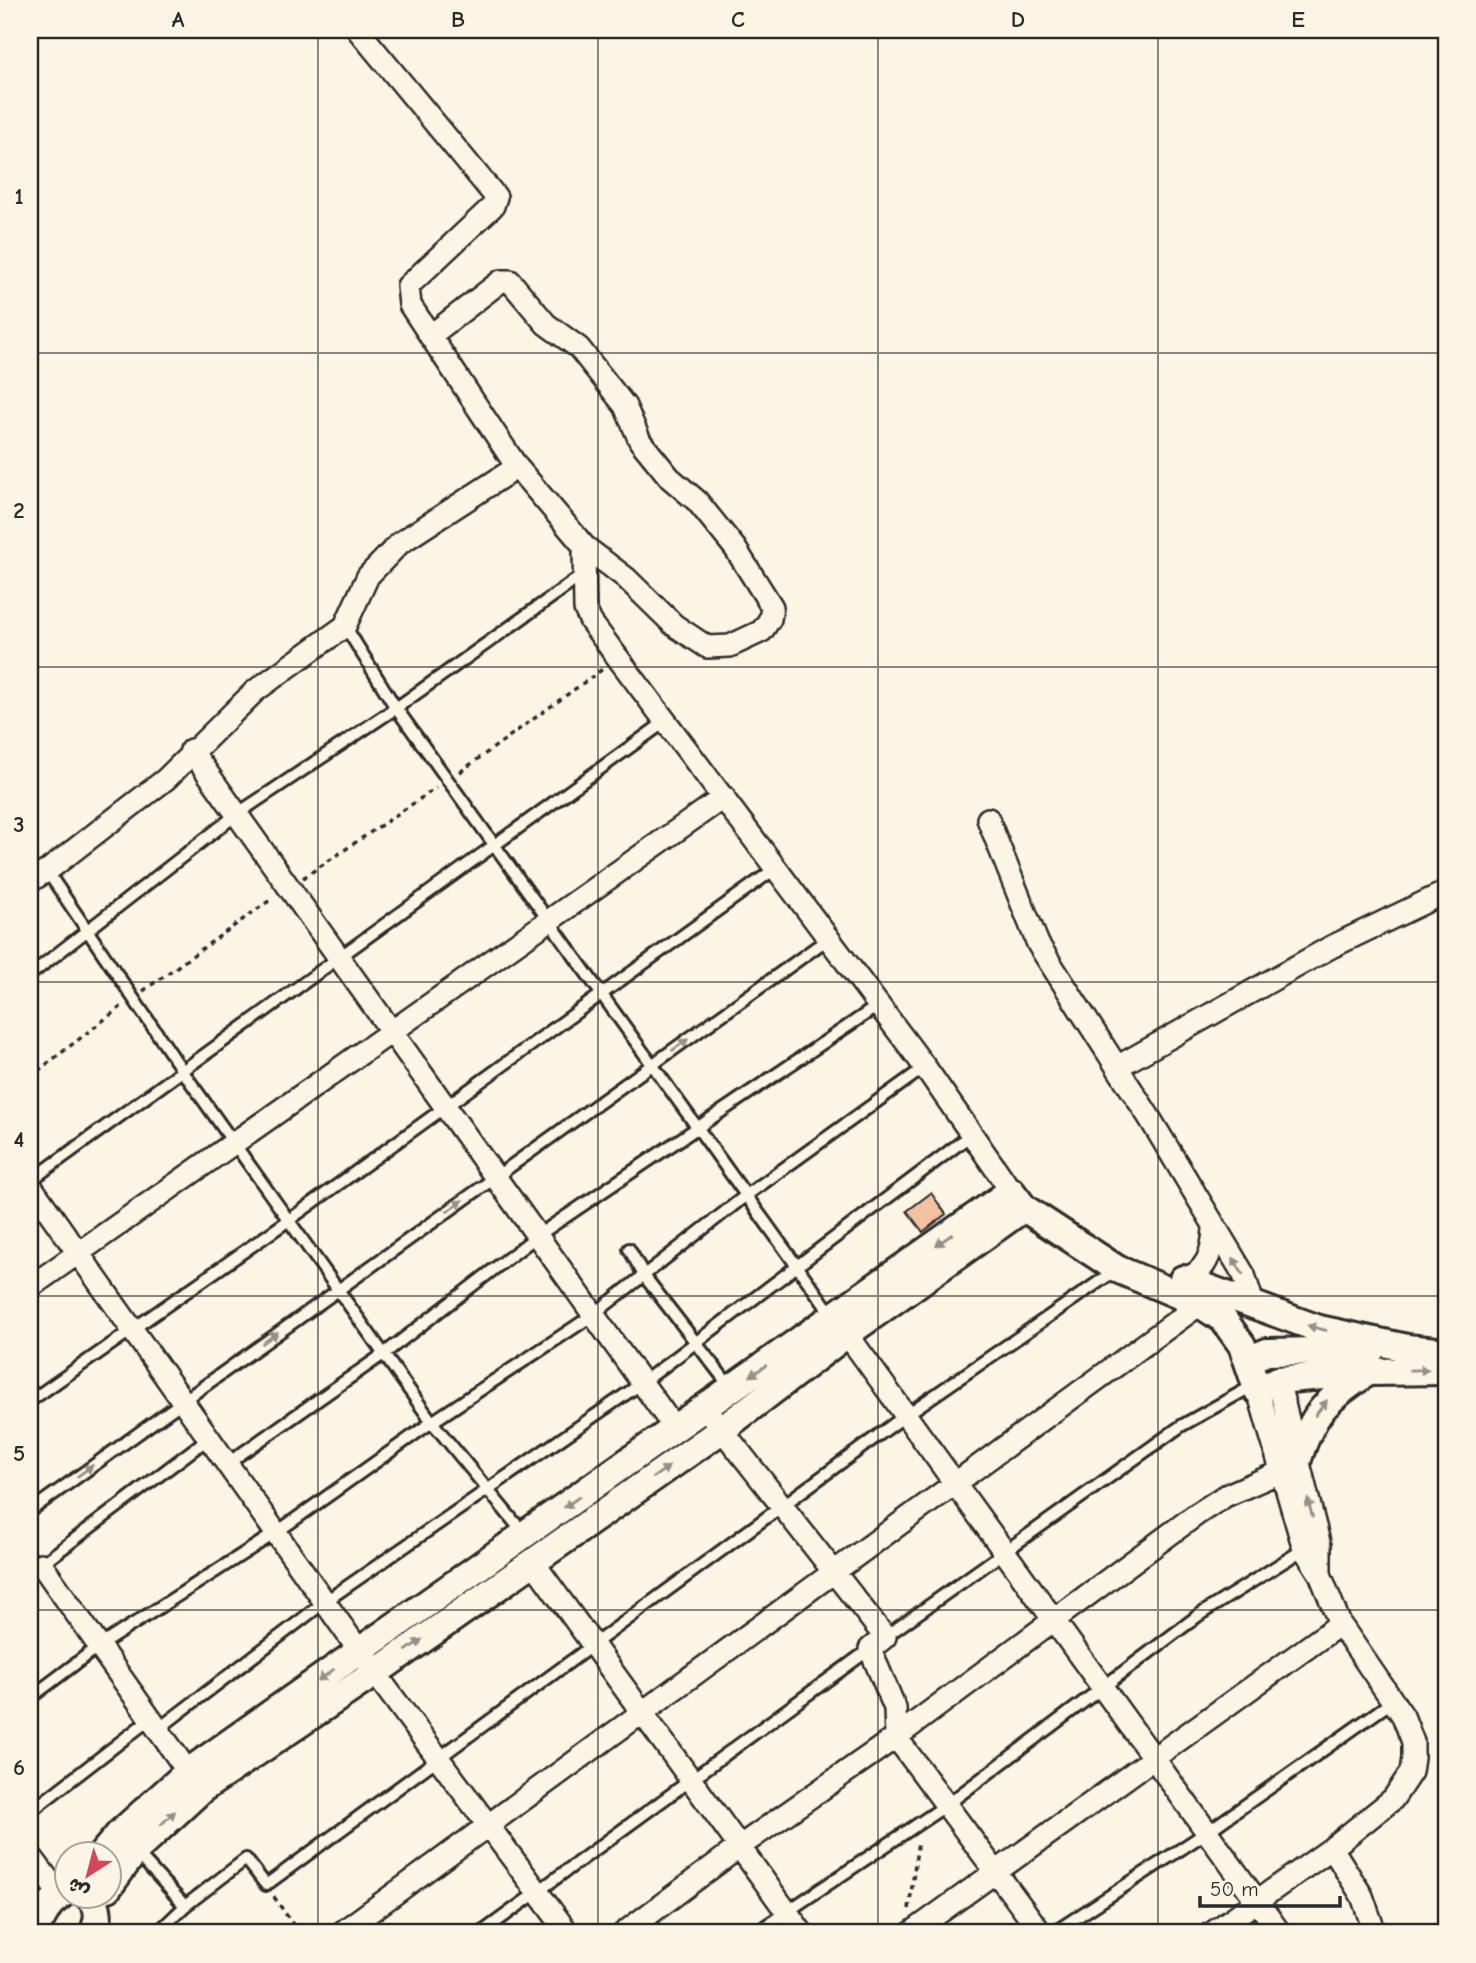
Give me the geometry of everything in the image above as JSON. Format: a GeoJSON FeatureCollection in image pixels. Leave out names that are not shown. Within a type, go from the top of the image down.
{"type":"FeatureCollection","features":[{"type":"Feature","properties":{"kind":"street"},"geometry":{"type":"LineString","coordinates":[[358,30],[496,197],[493,206],[408,286],[410,305],[430,336],[517,467],[584,546],[626,578],[674,625],[707,647],[730,646],[762,631],[770,619],[772,607],[735,548],[696,500],[670,478],[640,441],[625,406],[579,348],[546,324],[510,281],[501,281],[430,336]]}},
{"type":"Feature","properties":{"kind":"street"},"geometry":{"type":"LineString","coordinates":[[39,876],[151,792],[191,750],[255,691],[345,626],[368,576],[400,542],[517,467]]}},
{"type":"Feature","properties":{"kind":"street"},"geometry":{"type":"LineString","coordinates":[[584,546],[587,614],[925,1067],[1018,1199],[1117,1269],[1200,1304],[1233,1330],[1261,1374]]}},
{"type":"Feature","properties":{"kind":"street"},"geometry":{"type":"LineString","coordinates":[[191,750],[675,1429]]}},
{"type":"Feature","properties":{"kind":"street"},"geometry":{"type":"LineString","coordinates":[[30,1287],[724,797]]}},
{"type":"Feature","properties":{"kind":"street"},"geometry":{"type":"LineString","coordinates":[[988,819],[1038,944],[1118,1067],[1244,1275],[1254,1307],[1261,1374],[1288,1467],[1304,1549],[1320,1574],[1340,1625],[1403,1716],[1413,1742],[1411,1772],[1393,1799],[1332,1848],[1212,1933]]}},
{"type":"Feature","properties":{"kind":"street"},"geometry":{"type":"LineString","coordinates":[[1118,1067],[1331,947],[1446,892]]}},
{"type":"Feature","properties":{"kind":"street"},"geometry":{"type":"LineString","coordinates":[[30,1183],[375,1673],[568,1933]]}},
{"type":"Feature","properties":{"kind":"street"},"geometry":{"type":"LineString","coordinates":[[114,1840],[188,1772],[732,1389],[841,1325],[1018,1199]]}},
{"type":"Feature","properties":{"kind":"street"},"geometry":{"type":"LineString","coordinates":[[1183,1279],[1197,1274],[1204,1266],[1212,1248],[1214,1228]]}},
{"type":"Feature","properties":{"kind":"street"},"geometry":{"type":"LineString","coordinates":[[1095,1251],[1126,1256],[1254,1307],[1319,1329],[1408,1348],[1446,1352]]}},
{"type":"Feature","properties":{"kind":"street"},"geometry":{"type":"LineString","coordinates":[[341,1933],[1200,1304]]}},
{"type":"Feature","properties":{"kind":"street"},"geometry":{"type":"LineString","coordinates":[[841,1325],[1280,1933]]}},
{"type":"Feature","properties":{"kind":"street"},"geometry":{"type":"LineString","coordinates":[[122,1868],[135,1851],[202,1789],[375,1673],[720,1431],[841,1325]]}},
{"type":"Feature","properties":{"kind":"street"},"geometry":{"type":"LineString","coordinates":[[1261,1374],[1408,1348]]}},
{"type":"Feature","properties":{"kind":"street"},"geometry":{"type":"LineString","coordinates":[[1261,1374],[1446,1371]]}},
{"type":"Feature","properties":{"kind":"street"},"geometry":{"type":"LineString","coordinates":[[624,1933],[739,1847],[896,1737],[1197,1514],[1236,1490],[1288,1467],[1322,1406],[1334,1394],[1368,1372]]}},
{"type":"Feature","properties":{"kind":"street"},"geometry":{"type":"LineString","coordinates":[[705,1408],[720,1431],[834,1572],[878,1643],[895,1709],[896,1737],[1041,1933]]}},
{"type":"Feature","properties":{"kind":"street"},"geometry":{"type":"LineString","coordinates":[[1288,1467],[1320,1546],[1320,1574]]}},
{"type":"Feature","properties":{"kind":"street"},"geometry":{"type":"LineString","coordinates":[[533,1562],[802,1933]]}},
{"type":"Feature","properties":{"kind":"street"},"geometry":{"type":"LineString","coordinates":[[36,1568],[99,1646],[188,1772]]}},
{"type":"Feature","properties":{"kind":"street"},"geometry":{"type":"LineString","coordinates":[[909,1927],[997,1874],[1153,1757],[1340,1625]]}},
{"type":"Feature","properties":{"kind":"street"},"geometry":{"type":"LineString","coordinates":[[1332,1848],[1362,1896],[1375,1933]]}},
{"type":"Feature","properties":{"kind":"street"},"geometry":{"type":"LineString","coordinates":[[30,1855],[52,1880]]}},
{"type":"Feature","properties":{"kind":"street"},"geometry":{"type":"LineString","coordinates":[[32,1923],[52,1902]]}},
{"type":"Feature","properties":{"kind":"street"},"geometry":{"type":"LineString","coordinates":[[93,1933],[98,1910]]}},
{"type":"Feature","properties":{"kind":"lane"},"geometry":{"type":"LineString","coordinates":[[30,975],[237,814],[396,708],[586,572]]}},
{"type":"Feature","properties":{"kind":"lane"},"geometry":{"type":"LineString","coordinates":[[345,626],[396,708],[653,1064],[744,1197],[841,1325]]}},
{"type":"Feature","properties":{"kind":"lane"},"geometry":{"type":"LineString","coordinates":[[30,1183],[666,721]]}},
{"type":"Feature","properties":{"kind":"lane"},"geometry":{"type":"LineString","coordinates":[[30,1401],[289,1220],[776,868]]}},
{"type":"Feature","properties":{"kind":"lane"},"geometry":{"type":"LineString","coordinates":[[39,876],[88,930],[135,996],[184,1073],[432,1422],[525,1535]]}},
{"type":"Feature","properties":{"kind":"lane"},"geometry":{"type":"LineString","coordinates":[[30,1511],[829,938]]}},
{"type":"Feature","properties":{"kind":"lane"},"geometry":{"type":"LineString","coordinates":[[228,1463],[385,1353],[537,1236],[879,1005]]}},
{"type":"Feature","properties":{"kind":"lane"},"geometry":{"type":"LineString","coordinates":[[30,1698],[99,1646],[277,1532],[432,1422],[593,1315],[744,1197],[925,1067]]}},
{"type":"Feature","properties":{"kind":"lane"},"geometry":{"type":"LineString","coordinates":[[30,1812],[326,1601],[642,1383],[972,1134]]}},
{"type":"Feature","properties":{"kind":"lane"},"geometry":{"type":"LineString","coordinates":[[629,1249],[645,1277],[732,1389]]}},
{"type":"Feature","properties":{"kind":"lane"},"geometry":{"type":"LineString","coordinates":[[156,1933],[185,1906],[246,1859],[266,1885],[906,1415],[1117,1269]]}},
{"type":"Feature","properties":{"kind":"lane"},"geometry":{"type":"LineString","coordinates":[[481,1933],[691,1782],[1003,1550],[1181,1426],[1261,1374]]}},
{"type":"Feature","properties":{"kind":"lane"},"geometry":{"type":"LineString","coordinates":[[36,1568],[210,1437]]}},
{"type":"Feature","properties":{"kind":"lane"},"geometry":{"type":"LineString","coordinates":[[755,1933],[945,1806],[1199,1615],[1304,1549]]}},
{"type":"Feature","properties":{"kind":"lane"},"geometry":{"type":"LineString","coordinates":[[1053,1933],[1207,1832],[1393,1701]]}},
{"type":"Feature","properties":{"kind":"lane"},"geometry":{"type":"LineString","coordinates":[[135,1851],[185,1906]]}},
{"type":"Feature","properties":{"kind":"path"},"geometry":{"type":"LineString","coordinates":[[30,1077],[135,996],[289,887],[448,780],[618,658]]}},
{"type":"Feature","properties":{"kind":"path"},"geometry":{"type":"LineString","coordinates":[[909,1927],[920,1821]]}},
{"type":"Feature","properties":{"kind":"path"},"geometry":{"type":"LineString","coordinates":[[266,1885],[299,1933]]}},
{"type":"Feature","properties":{"kind":"building"},"geometry":{"type":"Polygon","coordinates":[[[931,1193],[946,1214],[923,1232],[907,1211],[931,1193]]]}}]}
